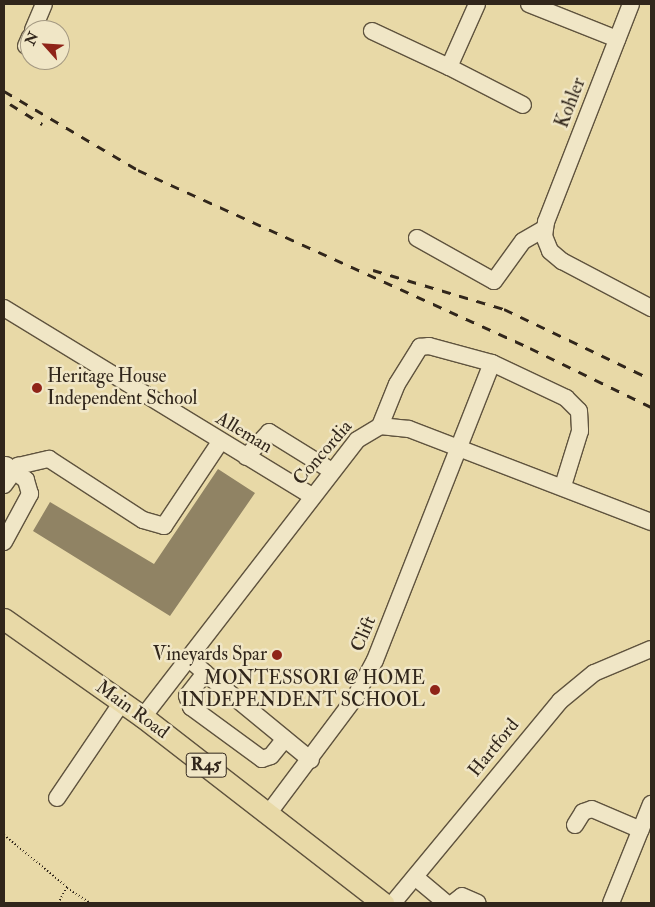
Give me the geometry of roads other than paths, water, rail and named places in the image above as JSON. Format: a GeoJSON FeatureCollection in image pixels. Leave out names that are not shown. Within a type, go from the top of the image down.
{"type":"FeatureCollection","features":[{"type":"Feature","properties":{"kind":"main road","name":"Main Road"},"geometry":{"type":"LineString","coordinates":[[4,619],[143,717],[382,902]]}},
{"type":"Feature","properties":{"kind":"street"},"geometry":{"type":"LineString","coordinates":[[37,20],[44,4]]}},
{"type":"Feature","properties":{"kind":"street"},"geometry":{"type":"LineString","coordinates":[[449,67],[477,4]]}},
{"type":"Feature","properties":{"kind":"street"},"geometry":{"type":"LineString","coordinates":[[529,4],[617,39]]}},
{"type":"Feature","properties":{"kind":"street","name":"Kohler"},"geometry":{"type":"LineString","coordinates":[[546,222],[631,4]]}},
{"type":"Feature","properties":{"kind":"street"},"geometry":{"type":"LineString","coordinates":[[372,31],[449,67],[523,105]]}},
{"type":"Feature","properties":{"kind":"street"},"geometry":{"type":"LineString","coordinates":[[417,238],[494,281],[523,241],[546,222]]}},
{"type":"Feature","properties":{"kind":"street"},"geometry":{"type":"LineString","coordinates":[[546,222],[546,243],[555,257],[651,308]]}},
{"type":"Feature","properties":{"kind":"street","name":"Alleman"},"geometry":{"type":"LineString","coordinates":[[4,309],[220,442],[312,496]]}},
{"type":"Feature","properties":{"kind":"street"},"geometry":{"type":"LineString","coordinates":[[380,426],[397,384],[420,347],[429,346],[492,363],[566,398],[579,411],[580,431],[563,486]]}},
{"type":"Feature","properties":{"kind":"street","name":"Clift"},"geometry":{"type":"LineString","coordinates":[[268,814],[311,760],[354,700],[375,660],[492,363]]}},
{"type":"Feature","properties":{"kind":"street","name":"Concordia"},"geometry":{"type":"LineString","coordinates":[[143,717],[357,440],[380,426],[409,430],[563,486],[651,522]]}},
{"type":"Feature","properties":{"kind":"street"},"geometry":{"type":"LineString","coordinates":[[246,457],[269,432],[332,471]]}},
{"type":"Feature","properties":{"kind":"street"},"geometry":{"type":"LineString","coordinates":[[8,467],[49,459],[143,520],[164,526],[220,442]]}},
{"type":"Feature","properties":{"kind":"street"},"geometry":{"type":"LineString","coordinates":[[4,485],[8,467]]}},
{"type":"Feature","properties":{"kind":"street"},"geometry":{"type":"LineString","coordinates":[[4,542],[30,498],[29,484],[8,467]]}},
{"type":"Feature","properties":{"kind":"street","name":"Hartford"},"geometry":{"type":"LineString","coordinates":[[382,902],[415,877],[560,701],[594,673],[651,649]]}},
{"type":"Feature","properties":{"kind":"street"},"geometry":{"type":"LineString","coordinates":[[188,658],[311,760]]}},
{"type":"Feature","properties":{"kind":"street"},"geometry":{"type":"LineString","coordinates":[[205,673],[187,696],[191,707],[262,759],[271,756],[285,739]]}},
{"type":"Feature","properties":{"kind":"street"},"geometry":{"type":"LineString","coordinates":[[57,798],[122,702]]}},
{"type":"Feature","properties":{"kind":"street"},"geometry":{"type":"LineString","coordinates":[[611,903],[651,804]]}},
{"type":"Feature","properties":{"kind":"street"},"geometry":{"type":"LineString","coordinates":[[575,825],[583,812],[592,809],[641,830]]}},
{"type":"Feature","properties":{"kind":"street"},"geometry":{"type":"LineString","coordinates":[[415,877],[446,903]]}},
{"type":"Feature","properties":{"kind":"street"},"geometry":{"type":"LineString","coordinates":[[453,903],[462,896],[478,903]]}},
{"type":"Feature","properties":{"kind":"railway"},"geometry":{"type":"LineString","coordinates":[[4,91],[138,170],[530,348],[651,407]]}},
{"type":"Feature","properties":{"kind":"railway"},"geometry":{"type":"LineString","coordinates":[[10,104],[42,124]]}},
{"type":"Feature","properties":{"kind":"railway"},"geometry":{"type":"LineString","coordinates":[[373,270],[504,309],[651,379]]}},
{"type":"Feature","properties":{"kind":"place","name":"Heritage House Independent School"},"geometry":{"type":"Point","coordinates":[37,388]}},
{"type":"Feature","properties":{"kind":"place","name":"Vineyards Spar"},"geometry":{"type":"Point","coordinates":[277,655]}},
{"type":"Feature","properties":{"kind":"place","name":"MONTESSORI @ HOME INDEPENDENT SCHOOL"},"geometry":{"type":"Point","coordinates":[435,690]}}]}
